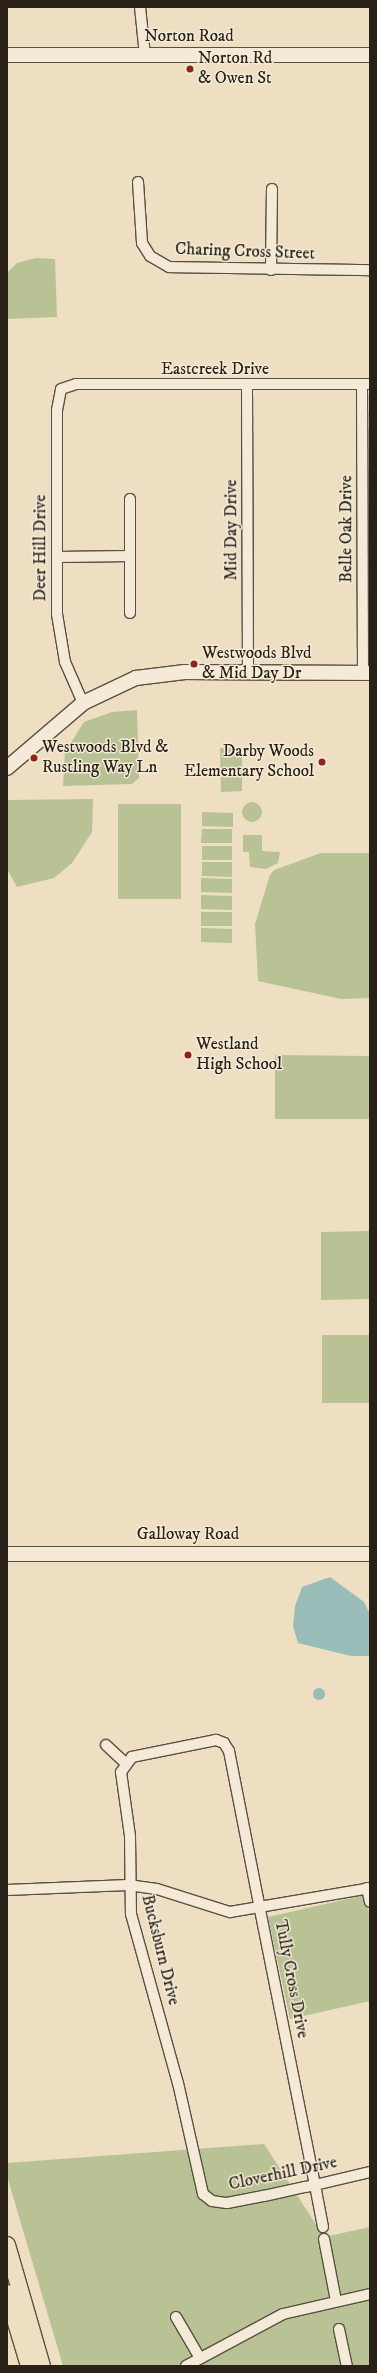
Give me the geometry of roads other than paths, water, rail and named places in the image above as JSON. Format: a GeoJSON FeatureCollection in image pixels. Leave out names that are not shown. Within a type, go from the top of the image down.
{"type":"FeatureCollection","features":[{"type":"Feature","properties":{"kind":"main road"},"geometry":{"type":"LineString","coordinates":[[7,2245],[42,2366]]}},
{"type":"Feature","properties":{"kind":"main road"},"geometry":{"type":"LineString","coordinates":[[7,2293],[28,2366]]}},
{"type":"Feature","properties":{"kind":"street"},"geometry":{"type":"LineString","coordinates":[[140,7],[146,55]]}},
{"type":"Feature","properties":{"kind":"street","name":"Norton Road"},"geometry":{"type":"LineString","coordinates":[[7,55],[370,55]]}},
{"type":"Feature","properties":{"kind":"street","name":"Charing Cross Street"},"geometry":{"type":"LineString","coordinates":[[138,182],[142,243],[158,262],[181,269],[370,270]]}},
{"type":"Feature","properties":{"kind":"street"},"geometry":{"type":"LineString","coordinates":[[271,270],[272,189]]}},
{"type":"Feature","properties":{"kind":"street","name":"Eastcreek Drive"},"geometry":{"type":"LineString","coordinates":[[61,389],[76,384],[247,387],[366,384]]}},
{"type":"Feature","properties":{"kind":"street","name":"Belle Oak Drive"},"geometry":{"type":"LineString","coordinates":[[366,384],[367,673]]}},
{"type":"Feature","properties":{"kind":"street","name":"Mid Day Drive"},"geometry":{"type":"LineString","coordinates":[[247,387],[248,673]]}},
{"type":"Feature","properties":{"kind":"street","name":"Deer Hill Drive"},"geometry":{"type":"LineString","coordinates":[[61,389],[57,410],[57,557],[59,639],[83,703]]}},
{"type":"Feature","properties":{"kind":"street"},"geometry":{"type":"LineString","coordinates":[[130,499],[130,614]]}},
{"type":"Feature","properties":{"kind":"street"},"geometry":{"type":"LineString","coordinates":[[57,557],[130,556]]}},
{"type":"Feature","properties":{"kind":"street"},"geometry":{"type":"LineString","coordinates":[[7,768],[83,703],[122,682],[152,674],[367,673]]}},
{"type":"Feature","properties":{"kind":"street","name":"Galloway Road"},"geometry":{"type":"LineString","coordinates":[[7,1554],[370,1554]]}},
{"type":"Feature","properties":{"kind":"street","name":"Tully Cross Drive"},"geometry":{"type":"LineString","coordinates":[[125,1763],[139,1753],[221,1741],[229,1751],[323,2227]]}},
{"type":"Feature","properties":{"kind":"street"},"geometry":{"type":"LineString","coordinates":[[106,1745],[125,1763]]}},
{"type":"Feature","properties":{"kind":"street","name":"Bucksburn Drive"},"geometry":{"type":"LineString","coordinates":[[125,1763],[120,1772],[130,1836],[128,1885],[131,1914],[178,2083],[203,2194]]}},
{"type":"Feature","properties":{"kind":"street"},"geometry":{"type":"LineString","coordinates":[[7,1890],[128,1885],[157,1889],[216,1909],[260,1909],[369,1888],[370,1902]]}},
{"type":"Feature","properties":{"kind":"street","name":"Cloverhill Drive"},"geometry":{"type":"LineString","coordinates":[[203,2194],[212,2201],[227,2203],[370,2172]]}},
{"type":"Feature","properties":{"kind":"street"},"geometry":{"type":"LineString","coordinates":[[324,2239],[336,2301]]}},
{"type":"Feature","properties":{"kind":"street"},"geometry":{"type":"LineString","coordinates":[[176,2317],[193,2363],[283,2314],[370,2294]]}},
{"type":"Feature","properties":{"kind":"street"},"geometry":{"type":"LineString","coordinates":[[339,2329],[347,2366]]}},
{"type":"Feature","properties":{"kind":"water"},"geometry":{"type":"Polygon","coordinates":[[[330,1577],[364,1602],[370,1614],[370,1656],[351,1656],[298,1643],[293,1626],[295,1606],[302,1587],[330,1577]]]}},
{"type":"Feature","properties":{"kind":"water"},"geometry":{"type":"Polygon","coordinates":[[[317,1688],[321,1688],[325,1694],[321,1700],[317,1700],[313,1696],[313,1692],[317,1688]]]}},
{"type":"Feature","properties":{"kind":"place","name":"Norton Rd & Owen St"},"geometry":{"type":"Point","coordinates":[190,69]}},
{"type":"Feature","properties":{"kind":"place","name":"Westwoods Blvd & Mid Day Dr"},"geometry":{"type":"Point","coordinates":[194,664]}},
{"type":"Feature","properties":{"kind":"place","name":"Westwoods Blvd & Rustling Way Ln"},"geometry":{"type":"Point","coordinates":[34,758]}},
{"type":"Feature","properties":{"kind":"place","name":"Darby Woods Elementary School"},"geometry":{"type":"Point","coordinates":[322,762]}},
{"type":"Feature","properties":{"kind":"place","name":"Westland High School"},"geometry":{"type":"Point","coordinates":[188,1055]}}]}
